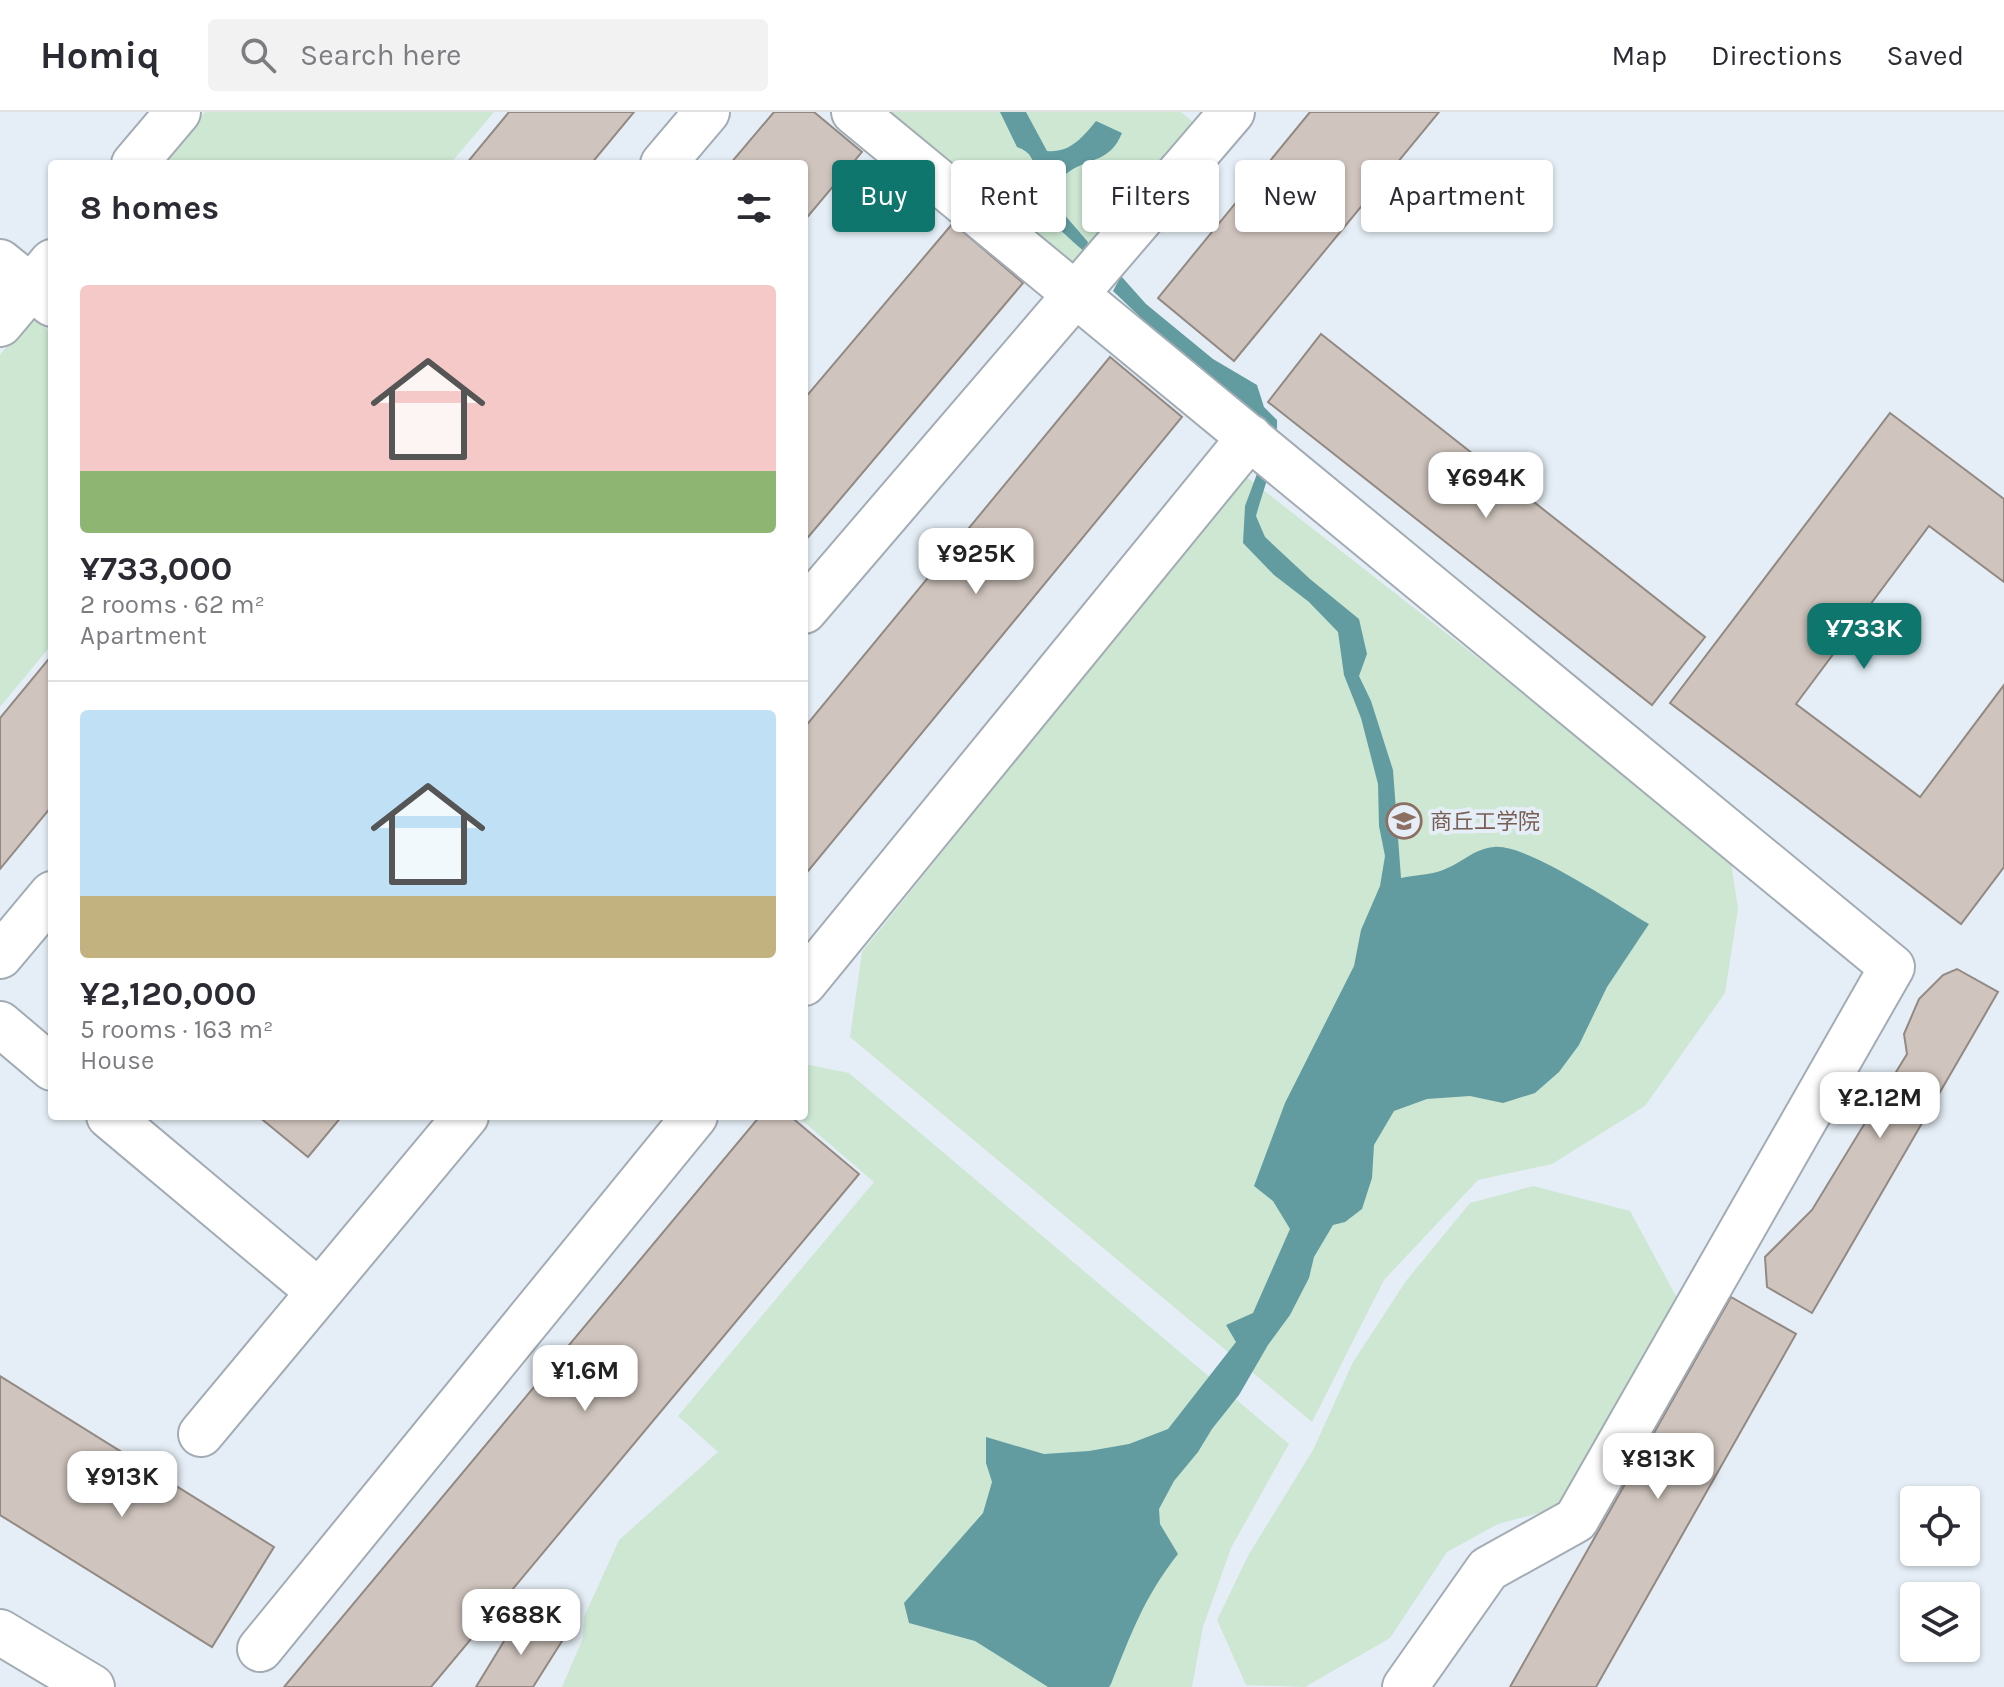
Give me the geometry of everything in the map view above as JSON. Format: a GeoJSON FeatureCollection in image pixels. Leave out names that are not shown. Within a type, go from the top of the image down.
{"type":"FeatureCollection","features":[{"type":"Feature","properties":{"kind":"lane"},"geometry":{"type":"LineString","coordinates":[[137,160],[178,112]]}},
{"type":"Feature","properties":{"kind":"lane"},"geometry":{"type":"LineString","coordinates":[[666,160],[707,112]]}},
{"type":"Feature","properties":{"kind":"lane"},"geometry":{"type":"LineString","coordinates":[[854,112],[1892,967],[1576,1520],[1488,1569],[1405,1687]]}},
{"type":"Feature","properties":{"kind":"lane"},"geometry":{"type":"LineString","coordinates":[[808,606],[1232,112]]}},
{"type":"Feature","properties":{"kind":"lane"},"geometry":{"type":"LineString","coordinates":[[0,324],[34,278]]}},
{"type":"Feature","properties":{"kind":"lane"},"geometry":{"type":"LineString","coordinates":[[808,978],[1250,437]]}},
{"type":"Feature","properties":{"kind":"lane"},"geometry":{"type":"LineString","coordinates":[[0,956],[48,899]]}},
{"type":"Feature","properties":{"kind":"lane"},"geometry":{"type":"LineString","coordinates":[[0,1024],[48,1065]]}},
{"type":"Feature","properties":{"kind":"lane"},"geometry":{"type":"LineString","coordinates":[[114,1120],[319,1292]]}},
{"type":"Feature","properties":{"kind":"lane"},"geometry":{"type":"LineString","coordinates":[[201,1434],[463,1120]]}},
{"type":"Feature","properties":{"kind":"lane"},"geometry":{"type":"LineString","coordinates":[[260,1649],[692,1120]]}},
{"type":"Feature","properties":{"kind":"lane"},"geometry":{"type":"LineString","coordinates":[[0,1632],[92,1687]]}},
{"type":"Feature","properties":{"kind":"green space"},"geometry":{"type":"Polygon","coordinates":[[[205,112],[494,112],[453,160],[166,160],[205,112]]]}},
{"type":"Feature","properties":{"kind":"green space"},"geometry":{"type":"Polygon","coordinates":[[[867,112],[1181,112],[1194,123],[1164,160],[1082,160],[1082,232],[1105,232],[1071,274],[1018,232],[1066,232],[1066,160],[951,160],[951,179],[935,166],[935,160],[927,160],[867,112]]]}},
{"type":"Feature","properties":{"kind":"green space"},"geometry":{"type":"Polygon","coordinates":[[[32,316],[48,330],[48,649],[0,707],[0,355],[32,316]]]}},
{"type":"Feature","properties":{"kind":"green space"},"geometry":{"type":"Polygon","coordinates":[[[1244,475],[1730,855],[1738,909],[1725,993],[1645,1106],[1552,1164],[1478,1180],[1384,1280],[1312,1422],[850,1037],[862,952],[1244,475]]]}},
{"type":"Feature","properties":{"kind":"green space"},"geometry":{"type":"Polygon","coordinates":[[[808,1065],[849,1073],[1289,1444],[1231,1548],[1203,1627],[1192,1687],[562,1687],[583,1638],[584,1617],[619,1540],[718,1452],[678,1416],[874,1182],[802,1120],[808,1120],[808,1065]]]}},
{"type":"Feature","properties":{"kind":"green space"},"geometry":{"type":"Polygon","coordinates":[[[1533,1186],[1630,1211],[1676,1296],[1673,1323],[1566,1506],[1498,1524],[1447,1552],[1390,1638],[1305,1687],[1246,1685],[1217,1620],[1249,1554],[1313,1450],[1353,1362],[1406,1281],[1470,1203],[1533,1186]]]}},
{"type":"Feature","properties":{"kind":"water"},"geometry":{"type":"Polygon","coordinates":[[[1000,112],[1026,112],[1047,151],[1069,147],[1096,121],[1122,133],[1106,154],[1095,160],[1082,160],[1082,165],[1066,174],[1066,160],[1032,160],[1026,151],[1017,147],[1000,112]]]}},
{"type":"Feature","properties":{"kind":"water"},"geometry":{"type":"Polygon","coordinates":[[[1066,217],[1088,242],[1085,252],[1063,232],[1066,232],[1066,217]]]}},
{"type":"Feature","properties":{"kind":"water"},"geometry":{"type":"Polygon","coordinates":[[[1121,276],[1146,304],[1213,359],[1257,385],[1264,407],[1277,420],[1273,457],[1256,516],[1265,537],[1359,619],[1367,654],[1359,676],[1371,701],[1393,770],[1401,878],[1443,870],[1487,848],[1509,848],[1549,865],[1649,924],[1607,987],[1579,1045],[1559,1072],[1535,1093],[1503,1103],[1470,1096],[1427,1099],[1394,1111],[1374,1145],[1372,1178],[1362,1209],[1345,1222],[1333,1225],[1314,1257],[1309,1278],[1290,1315],[1268,1345],[1239,1395],[1174,1481],[1159,1509],[1160,1524],[1178,1554],[1147,1601],[1111,1684],[1109,1687],[1048,1687],[975,1641],[909,1623],[904,1603],[983,1513],[992,1482],[986,1463],[986,1437],[1044,1454],[1129,1444],[1168,1429],[1236,1342],[1226,1325],[1253,1313],[1290,1229],[1273,1201],[1254,1186],[1285,1103],[1354,966],[1361,930],[1380,886],[1385,856],[1379,826],[1378,784],[1361,718],[1344,675],[1338,632],[1243,543],[1245,506],[1261,463],[1260,426],[1248,406],[1160,336],[1113,291],[1121,276]]]}},
{"type":"Feature","properties":{"kind":"building"},"geometry":{"type":"Polygon","coordinates":[[[509,112],[634,112],[594,160],[469,160],[509,112]]]}},
{"type":"Feature","properties":{"kind":"building"},"geometry":{"type":"Polygon","coordinates":[[[774,112],[814,112],[862,152],[855,160],[832,160],[832,188],[808,216],[808,160],[733,160],[774,112]]]}},
{"type":"Feature","properties":{"kind":"building"},"geometry":{"type":"Polygon","coordinates":[[[1310,112],[1439,112],[1399,160],[1361,160],[1361,207],[1345,226],[1345,160],[1271,160],[1310,112]]]}},
{"type":"Feature","properties":{"kind":"building"},"geometry":{"type":"Polygon","coordinates":[[[1235,204],[1235,232],[1340,232],[1234,361],[1158,298],[1212,232],[1219,232],[1219,223],[1235,204]]]}},
{"type":"Feature","properties":{"kind":"building"},"geometry":{"type":"Polygon","coordinates":[[[951,225],[951,232],[964,232],[1023,283],[808,537],[808,394],[951,225]]]}},
{"type":"Feature","properties":{"kind":"building"},"geometry":{"type":"Polygon","coordinates":[[[1321,334],[1705,637],[1652,705],[1268,402],[1321,334]]]}},
{"type":"Feature","properties":{"kind":"building"},"geometry":{"type":"Polygon","coordinates":[[[1110,357],[1182,417],[808,871],[808,723],[1110,357]]]}},
{"type":"Feature","properties":{"kind":"building"},"geometry":{"type":"Polygon","coordinates":[[[1890,413],[2004,499],[2004,582],[1929,526],[1796,704],[1920,797],[2004,685],[2004,867],[1961,924],[1670,703],[1890,413]]]}},
{"type":"Feature","properties":{"kind":"building"},"geometry":{"type":"Polygon","coordinates":[[[48,660],[48,811],[0,869],[0,718],[48,660]]]}},
{"type":"Feature","properties":{"kind":"building"},"geometry":{"type":"Polygon","coordinates":[[[1957,969],[1998,992],[1812,1313],[1767,1287],[1765,1257],[1812,1210],[1907,1054],[1904,1034],[1919,999],[1943,975],[1957,969]]]}},
{"type":"Feature","properties":{"kind":"building"},"geometry":{"type":"Polygon","coordinates":[[[263,1120],[339,1120],[308,1157],[263,1120]]]}},
{"type":"Feature","properties":{"kind":"building"},"geometry":{"type":"Polygon","coordinates":[[[757,1120],[795,1120],[859,1174],[431,1687],[284,1687],[757,1120]]]}},
{"type":"Feature","properties":{"kind":"building"},"geometry":{"type":"Polygon","coordinates":[[[1731,1297],[1796,1334],[1596,1687],[1510,1687],[1731,1297]]]}},
{"type":"Feature","properties":{"kind":"building"},"geometry":{"type":"Polygon","coordinates":[[[0,1376],[274,1547],[212,1647],[0,1515],[0,1376]]]}},
{"type":"Feature","properties":{"kind":"building"},"geometry":{"type":"Polygon","coordinates":[[[520,1615],[562,1641],[533,1687],[476,1687],[520,1615]]]}},
{"type":"Feature","properties":{"kind":"place","name":"商丘工学院"},"geometry":{"type":"Point","coordinates":[1404,821]}}]}
